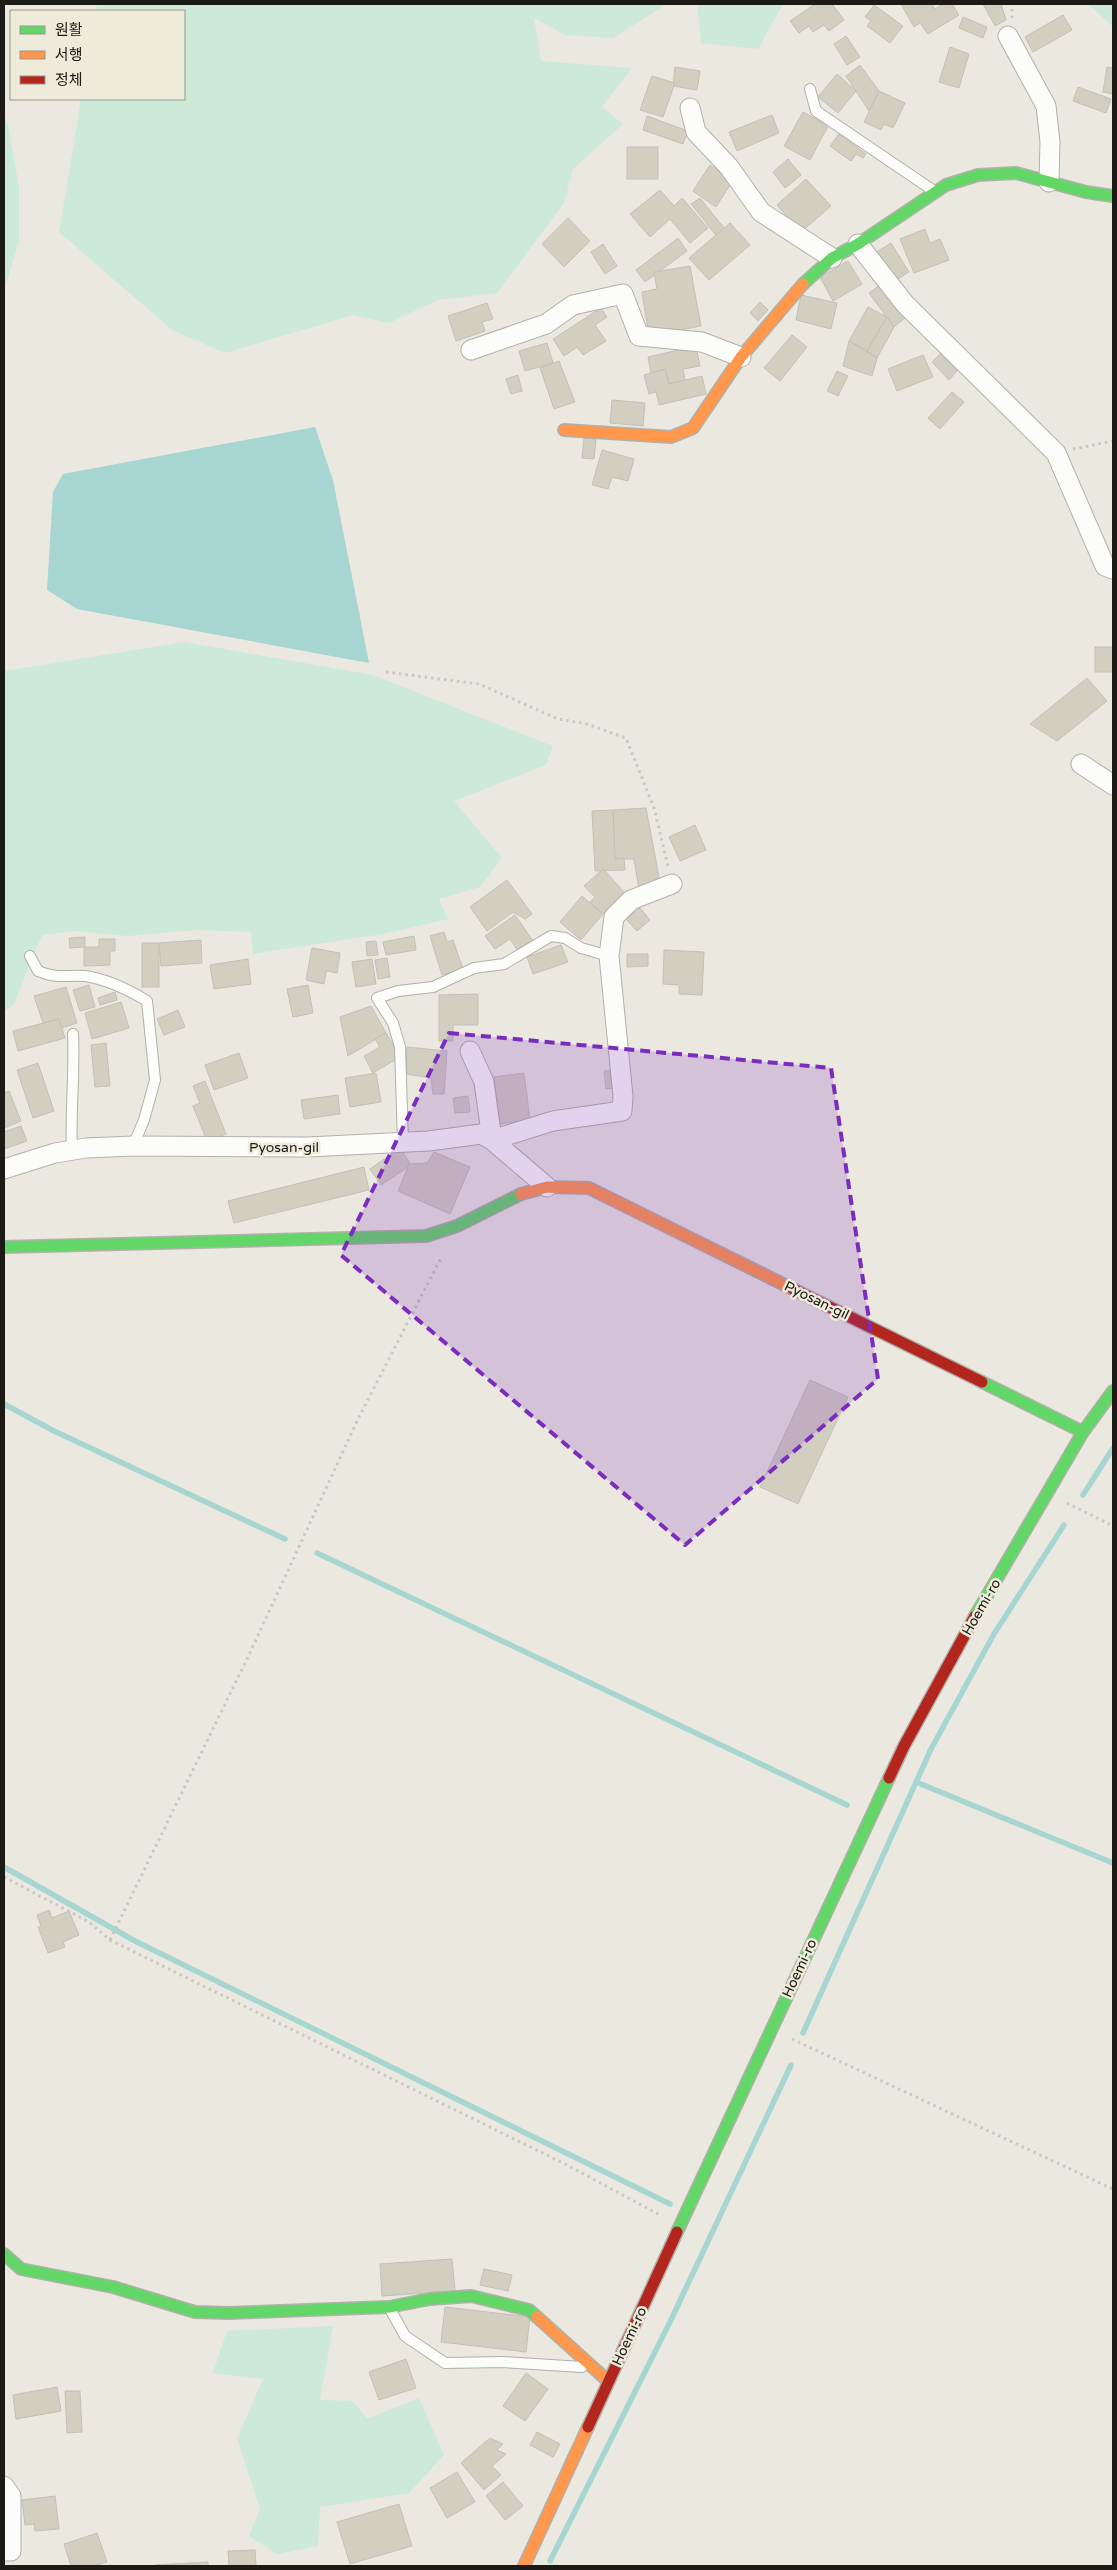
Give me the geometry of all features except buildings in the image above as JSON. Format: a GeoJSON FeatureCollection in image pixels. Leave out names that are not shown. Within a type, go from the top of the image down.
{"type":"FeatureCollection","features":[{"type":"Feature","properties":{"kind":"street"},"geometry":{"type":"LineString","coordinates":[[1008,36],[1046,106],[1050,142],[1049,182]]}},
{"type":"Feature","properties":{"kind":"street"},"geometry":{"type":"LineString","coordinates":[[690,108],[696,132],[729,167],[762,212],[832,258]]}},
{"type":"Feature","properties":{"kind":"street"},"geometry":{"type":"LineString","coordinates":[[564,430],[671,437],[693,428],[741,357],[801,286],[832,258],[858,244],[935,191],[978,175],[1016,173],[1113,195]]}},
{"type":"Feature","properties":{"kind":"street"},"geometry":{"type":"LineString","coordinates":[[858,244],[905,304],[1056,453],[1105,566],[1113,569]]}},
{"type":"Feature","properties":{"kind":"street"},"geometry":{"type":"LineString","coordinates":[[471,350],[546,324],[572,305],[623,294],[639,336],[702,342],[741,357]]}},
{"type":"Feature","properties":{"kind":"street"},"geometry":{"type":"LineString","coordinates":[[1081,764],[1113,785]]}},
{"type":"Feature","properties":{"kind":"street"},"geometry":{"type":"LineString","coordinates":[[470,1051],[484,1082],[492,1140],[554,1121],[622,1111],[623,1096],[609,956],[614,917],[631,900],[672,884]]}},
{"type":"Feature","properties":{"kind":"street","name":"Pyosan-gil"},"geometry":{"type":"LineString","coordinates":[[4,1169],[55,1153],[133,1146],[308,1148],[403,1142],[481,1134],[492,1140],[547,1187]]}},
{"type":"Feature","properties":{"kind":"street","name":"Pyosan-gil"},"geometry":{"type":"LineString","coordinates":[[4,1247],[426,1236],[457,1226],[518,1195],[547,1187],[589,1188],[1083,1432]]}},
{"type":"Feature","properties":{"kind":"street","name":"Hoemi-ro"},"geometry":{"type":"LineString","coordinates":[[524,2566],[772,2027],[904,1746],[974,1618],[1047,1493],[1083,1432],[1113,1391]]}},
{"type":"Feature","properties":{"kind":"street"},"geometry":{"type":"LineString","coordinates":[[4,2254],[21,2269],[113,2287],[195,2312],[229,2313],[388,2307],[471,2296],[529,2310],[590,2367],[608,2381]]}},
{"type":"Feature","properties":{"kind":"street"},"geometry":{"type":"LineString","coordinates":[[4,2486],[10,2496],[9,2556]]}},
{"type":"Feature","properties":{"kind":"lane"},"geometry":{"type":"LineString","coordinates":[[810,89],[816,111],[935,191]]}},
{"type":"Feature","properties":{"kind":"lane"},"geometry":{"type":"LineString","coordinates":[[403,1142],[400,1046],[393,1023],[378,998],[398,991],[434,987],[474,968],[504,964],[551,936],[565,938],[581,948],[609,956]]}},
{"type":"Feature","properties":{"kind":"lane"},"geometry":{"type":"LineString","coordinates":[[30,956],[38,971],[52,977],[84,976],[101,980],[136,994],[147,1002],[155,1080],[144,1120],[133,1146]]}},
{"type":"Feature","properties":{"kind":"lane"},"geometry":{"type":"LineString","coordinates":[[72,1151],[70,1114],[74,1034]]}},
{"type":"Feature","properties":{"kind":"lane"},"geometry":{"type":"LineString","coordinates":[[388,2307],[404,2336],[445,2363],[502,2362],[590,2367]]}},
{"type":"Feature","properties":{"kind":"path"},"geometry":{"type":"LineString","coordinates":[[1056,453],[1113,441]]}},
{"type":"Feature","properties":{"kind":"path"},"geometry":{"type":"LineString","coordinates":[[386,672],[479,684],[558,719],[587,724],[626,738],[654,808],[672,884]]}},
{"type":"Feature","properties":{"kind":"path"},"geometry":{"type":"LineString","coordinates":[[111,1938],[248,1657],[359,1418],[444,1252]]}},
{"type":"Feature","properties":{"kind":"path"},"geometry":{"type":"LineString","coordinates":[[1047,1493],[1113,1526]]}},
{"type":"Feature","properties":{"kind":"path"},"geometry":{"type":"LineString","coordinates":[[4,1877],[89,1922],[111,1938],[567,2165],[680,2226]]}},
{"type":"Feature","properties":{"kind":"path"},"geometry":{"type":"LineString","coordinates":[[772,2027],[805,2046],[1113,2189]]}},
{"type":"Feature","properties":{"kind":"highlighted area"},"geometry":{"type":"Polygon","coordinates":[[[449,1033],[831,1068],[878,1379],[685,1545],[341,1255],[449,1033]]]}},
{"type":"Feature","properties":{"kind":"green space"},"geometry":{"type":"Polygon","coordinates":[[[97,4],[667,4],[613,38],[565,35],[534,18],[541,61],[632,68],[602,107],[623,124],[573,169],[564,203],[497,293],[438,300],[389,323],[353,315],[225,353],[172,330],[59,232],[81,100],[185,100],[185,10],[96,10],[97,4]]]}},
{"type":"Feature","properties":{"kind":"green space"},"geometry":{"type":"Polygon","coordinates":[[[669,4],[783,4],[758,49],[701,43],[697,5],[669,4]]]}},
{"type":"Feature","properties":{"kind":"green space"},"geometry":{"type":"Polygon","coordinates":[[[1088,4],[1113,4],[1113,27],[1088,4]]]}},
{"type":"Feature","properties":{"kind":"green space"},"geometry":{"type":"Polygon","coordinates":[[[4,115],[8,124],[19,187],[19,241],[4,291],[4,115]]]}},
{"type":"Feature","properties":{"kind":"green space"},"geometry":{"type":"Polygon","coordinates":[[[184,642],[373,675],[553,746],[546,765],[454,801],[502,858],[480,887],[439,899],[448,919],[383,934],[253,954],[251,932],[196,930],[128,936],[75,931],[42,935],[13,1006],[4,1011],[4,671],[184,642]]]}},
{"type":"Feature","properties":{"kind":"green space"},"geometry":{"type":"Polygon","coordinates":[[[333,2326],[320,2400],[353,2401],[367,2419],[419,2398],[444,2455],[409,2493],[320,2507],[318,2546],[277,2554],[249,2536],[260,2509],[237,2438],[263,2379],[213,2373],[227,2331],[333,2326]]]}},
{"type":"Feature","properties":{"kind":"water"},"geometry":{"type":"Polygon","coordinates":[[[315,427],[333,480],[369,663],[77,609],[47,590],[53,492],[63,474],[315,427]]]}},
{"type":"Feature","properties":{"kind":"waterway"},"geometry":{"type":"LineString","coordinates":[[4,1404],[54,1431],[285,1539]]}},
{"type":"Feature","properties":{"kind":"waterway"},"geometry":{"type":"LineString","coordinates":[[1083,1495],[1113,1448]]}},
{"type":"Feature","properties":{"kind":"waterway"},"geometry":{"type":"LineString","coordinates":[[803,2033],[931,1749],[994,1634],[1064,1525]]}},
{"type":"Feature","properties":{"kind":"waterway"},"geometry":{"type":"LineString","coordinates":[[317,1553],[847,1805]]}},
{"type":"Feature","properties":{"kind":"waterway"},"geometry":{"type":"LineString","coordinates":[[916,1782],[1113,1863]]}},
{"type":"Feature","properties":{"kind":"waterway"},"geometry":{"type":"LineString","coordinates":[[4,1867],[135,1941],[670,2204]]}},
{"type":"Feature","properties":{"kind":"waterway"},"geometry":{"type":"LineString","coordinates":[[550,2561],[670,2322],[791,2065]]}},
{"type":"Feature","properties":{"kind":"traffic: fast"},"geometry":{"type":"LineString","coordinates":[[803,284],[832,258],[858,244],[946,185],[978,175],[1016,173],[1086,192],[1113,196]]}},
{"type":"Feature","properties":{"kind":"traffic: fast"},"geometry":{"type":"LineString","coordinates":[[4,1247],[426,1236],[457,1226],[521,1194]]}},
{"type":"Feature","properties":{"kind":"traffic: fast"},"geometry":{"type":"LineString","coordinates":[[982,1382],[1083,1432]]}},
{"type":"Feature","properties":{"kind":"traffic: fast"},"geometry":{"type":"LineString","coordinates":[[975,1616],[1083,1432],[1113,1391]]}},
{"type":"Feature","properties":{"kind":"traffic: fast"},"geometry":{"type":"LineString","coordinates":[[677,2232],[889,1778]]}},
{"type":"Feature","properties":{"kind":"traffic: fast"},"geometry":{"type":"LineString","coordinates":[[4,2254],[21,2269],[113,2287],[195,2312],[229,2313],[389,2307],[430,2299],[471,2296],[529,2310],[537,2317]]}},
{"type":"Feature","properties":{"kind":"traffic: slow"},"geometry":{"type":"LineString","coordinates":[[564,430],[671,437],[693,428],[741,357],[803,284]]}},
{"type":"Feature","properties":{"kind":"traffic: slow"},"geometry":{"type":"LineString","coordinates":[[521,1194],[547,1187],[589,1188],[793,1289]]}},
{"type":"Feature","properties":{"kind":"traffic: slow"},"geometry":{"type":"LineString","coordinates":[[537,2317],[608,2381]]}},
{"type":"Feature","properties":{"kind":"traffic: slow"},"geometry":{"type":"LineString","coordinates":[[524,2566],[588,2427]]}},
{"type":"Feature","properties":{"kind":"traffic: jam"},"geometry":{"type":"LineString","coordinates":[[793,1289],[982,1382]]}},
{"type":"Feature","properties":{"kind":"traffic: jam"},"geometry":{"type":"LineString","coordinates":[[889,1778],[904,1746],[975,1616]]}},
{"type":"Feature","properties":{"kind":"traffic: jam"},"geometry":{"type":"LineString","coordinates":[[588,2427],[677,2232]]}}]}
